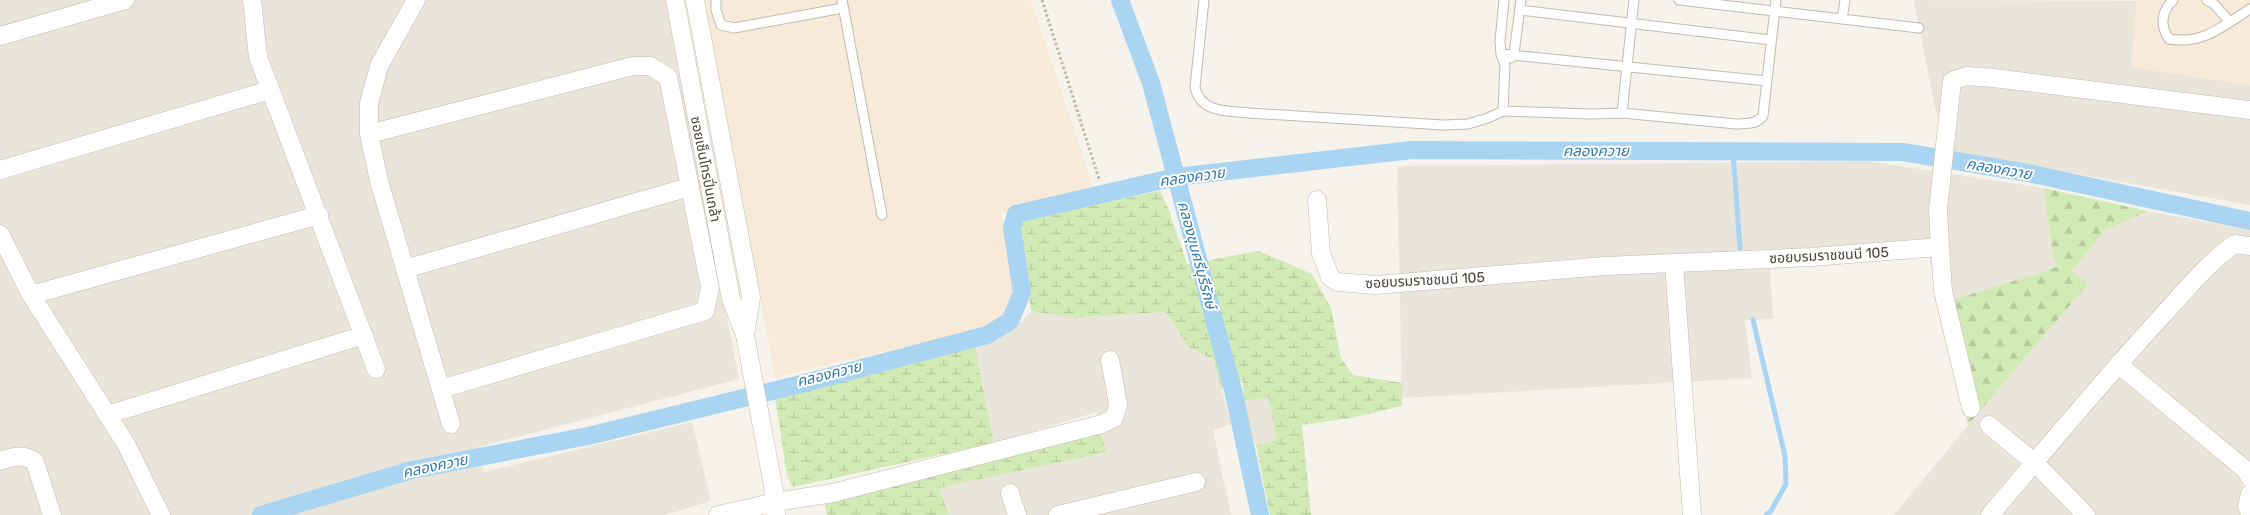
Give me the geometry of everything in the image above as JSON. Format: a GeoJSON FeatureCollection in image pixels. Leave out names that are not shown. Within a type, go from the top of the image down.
{"type":"FeatureCollection","features":[{"type":"Feature","properties":{"kind":"street"},"geometry":{"type":"LineString","coordinates":[[0,36],[124,0]]}},
{"type":"Feature","properties":{"kind":"street"},"geometry":{"type":"LineString","coordinates":[[252,0],[258,57],[376,369]]}},
{"type":"Feature","properties":{"kind":"street"},"geometry":{"type":"LineString","coordinates":[[416,0],[378,66],[369,103],[369,134],[378,181],[451,424]]}},
{"type":"Feature","properties":{"kind":"street","name":"ซอยเซ็นโทรปิ่นเกล้า"},"geometry":{"type":"LineString","coordinates":[[675,0],[731,299],[745,335],[776,508]]}},
{"type":"Feature","properties":{"kind":"street","name":"ซอยเซ็นโทรปิ่นเกล้า"},"geometry":{"type":"LineString","coordinates":[[695,0],[751,297],[745,335]]}},
{"type":"Feature","properties":{"kind":"street"},"geometry":{"type":"LineString","coordinates":[[369,134],[633,66],[650,66],[668,77],[710,288],[705,310],[441,389]]}},
{"type":"Feature","properties":{"kind":"street"},"geometry":{"type":"LineString","coordinates":[[1971,408],[1943,291],[1940,247],[1938,209],[1944,138],[1952,81],[1966,76],[2140,95],[2250,110]]}},
{"type":"Feature","properties":{"kind":"street"},"geometry":{"type":"LineString","coordinates":[[0,170],[270,90]]}},
{"type":"Feature","properties":{"kind":"street"},"geometry":{"type":"LineString","coordinates":[[405,269],[689,186]]}},
{"type":"Feature","properties":{"kind":"street","name":"ซอยบรมราชชนนี 105"},"geometry":{"type":"LineString","coordinates":[[1317,200],[1321,253],[1330,277],[1337,282],[1376,285],[1674,263],[1812,257],[1940,247]]}},
{"type":"Feature","properties":{"kind":"street"},"geometry":{"type":"LineString","coordinates":[[31,295],[319,215]]}},
{"type":"Feature","properties":{"kind":"street"},"geometry":{"type":"LineString","coordinates":[[0,234],[31,295],[126,444],[161,515]]}},
{"type":"Feature","properties":{"kind":"street"},"geometry":{"type":"LineString","coordinates":[[1990,515],[2118,364],[2224,251],[2235,244],[2250,246]]}},
{"type":"Feature","properties":{"kind":"street"},"geometry":{"type":"LineString","coordinates":[[1674,263],[1692,515]]}},
{"type":"Feature","properties":{"kind":"street"},"geometry":{"type":"LineString","coordinates":[[107,415],[364,335]]}},
{"type":"Feature","properties":{"kind":"street"},"geometry":{"type":"LineString","coordinates":[[718,515],[776,508],[1102,424],[1114,418],[1118,404],[1110,360]]}},
{"type":"Feature","properties":{"kind":"street"},"geometry":{"type":"LineString","coordinates":[[2118,364],[2246,470],[2250,478]]}},
{"type":"Feature","properties":{"kind":"street"},"geometry":{"type":"LineString","coordinates":[[1989,426],[2035,463],[2086,515]]}},
{"type":"Feature","properties":{"kind":"street"},"geometry":{"type":"LineString","coordinates":[[0,461],[19,456],[29,458],[35,462],[52,515]]}},
{"type":"Feature","properties":{"kind":"street"},"geometry":{"type":"LineString","coordinates":[[1058,515],[1196,482]]}},
{"type":"Feature","properties":{"kind":"street"},"geometry":{"type":"LineString","coordinates":[[1010,493],[1017,515]]}},
{"type":"Feature","properties":{"kind":"street"},"geometry":{"type":"LineString","coordinates":[[2250,494],[2247,506],[2250,513]]}},
{"type":"Feature","properties":{"kind":"lane"},"geometry":{"type":"LineString","coordinates":[[716,0],[716,10],[722,25],[734,28],[843,4],[882,215]]}},
{"type":"Feature","properties":{"kind":"lane"},"geometry":{"type":"LineString","coordinates":[[1204,0],[1195,87],[1197,97],[1204,105],[1219,110],[1249,113],[1443,125],[1468,124],[1503,111],[1591,114],[1622,112],[1736,124],[1754,123],[1763,116],[1776,0]]}},
{"type":"Feature","properties":{"kind":"lane"},"geometry":{"type":"LineString","coordinates":[[1503,111],[1506,65],[1501,54],[1504,0]]}},
{"type":"Feature","properties":{"kind":"lane"},"geometry":{"type":"LineString","coordinates":[[1506,65],[1514,54],[1521,0]]}},
{"type":"Feature","properties":{"kind":"lane"},"geometry":{"type":"LineString","coordinates":[[1622,112],[1634,0]]}},
{"type":"Feature","properties":{"kind":"lane"},"geometry":{"type":"LineString","coordinates":[[1679,0],[1919,28]]}},
{"type":"Feature","properties":{"kind":"lane"},"geometry":{"type":"LineString","coordinates":[[1842,19],[1845,0]]}},
{"type":"Feature","properties":{"kind":"lane"},"geometry":{"type":"LineString","coordinates":[[2172,0],[2166,6],[2162,15],[2164,31],[2169,39],[2191,41],[2204,38],[2250,9]]}},
{"type":"Feature","properties":{"kind":"lane"},"geometry":{"type":"LineString","coordinates":[[2207,0],[2214,4],[2230,22]]}},
{"type":"Feature","properties":{"kind":"lane"},"geometry":{"type":"LineString","coordinates":[[1520,10],[1771,40]]}},
{"type":"Feature","properties":{"kind":"lane"},"geometry":{"type":"LineString","coordinates":[[1501,54],[1767,81]]}},
{"type":"Feature","properties":{"kind":"path"},"geometry":{"type":"LineString","coordinates":[[1042,0],[1099,179]]}},
{"type":"Feature","properties":{"kind":"shaded area"},"geometry":{"type":"Polygon","coordinates":[[[0,0],[666,0],[739,379],[475,448],[484,472],[692,422],[711,501],[665,515],[0,515],[0,0]]]}},
{"type":"Feature","properties":{"kind":"shaded area"},"geometry":{"type":"Polygon","coordinates":[[[703,0],[1031,0],[1095,194],[1001,212],[1017,295],[1008,315],[991,327],[775,377],[703,0]]]}},
{"type":"Feature","properties":{"kind":"shaded area"},"geometry":{"type":"Polygon","coordinates":[[[1914,0],[2137,1],[2131,67],[2250,85],[2250,205],[1955,152],[1935,109],[1914,0]]]}},
{"type":"Feature","properties":{"kind":"shaded area"},"geometry":{"type":"Polygon","coordinates":[[[2250,0],[2250,85],[2131,67],[2137,1],[2250,0]]]}},
{"type":"Feature","properties":{"kind":"shaded area"},"geometry":{"type":"Polygon","coordinates":[[[1868,161],[2044,188],[2052,251],[2057,267],[1940,304],[1929,257],[1770,269],[1773,319],[1745,320],[1752,378],[1402,398],[1397,166],[1868,161]]]}},
{"type":"Feature","properties":{"kind":"shaded area"},"geometry":{"type":"Polygon","coordinates":[[[2148,211],[2250,230],[2250,515],[1894,515],[2088,284],[2071,271],[2104,231],[2148,211]]]}},
{"type":"Feature","properties":{"kind":"shaded area"},"geometry":{"type":"Polygon","coordinates":[[[1031,311],[1075,318],[1166,312],[1187,346],[1214,360],[1231,424],[1213,430],[1231,515],[949,515],[939,488],[1107,452],[1097,412],[994,443],[975,346],[1022,321],[1031,311]]]}},
{"type":"Feature","properties":{"kind":"shaded area"},"geometry":{"type":"Polygon","coordinates":[[[1269,398],[1276,440],[1256,445],[1247,427],[1244,400],[1269,398]]]}},
{"type":"Feature","properties":{"kind":"green space"},"geometry":{"type":"Polygon","coordinates":[[[2044,188],[2148,211],[2104,231],[2072,271],[2088,284],[1968,425],[1940,304],[2057,267],[2052,251],[2044,188]]]}},
{"type":"Feature","properties":{"kind":"green space"},"geometry":{"type":"Polygon","coordinates":[[[1160,191],[1168,208],[1187,264],[1259,251],[1312,274],[1331,308],[1341,358],[1353,375],[1402,383],[1402,406],[1351,418],[1302,425],[1311,515],[1270,515],[1256,445],[1276,440],[1269,398],[1244,400],[1243,381],[1221,388],[1214,360],[1187,346],[1166,312],[1075,318],[1031,311],[1019,233],[1025,218],[1160,191]]]}},
{"type":"Feature","properties":{"kind":"green space"},"geometry":{"type":"Polygon","coordinates":[[[975,346],[994,443],[793,487],[787,476],[775,396],[975,346]]]}},
{"type":"Feature","properties":{"kind":"green space"},"geometry":{"type":"Polygon","coordinates":[[[1101,433],[1107,452],[939,488],[949,515],[827,515],[824,501],[1101,433]]]}},
{"type":"Feature","properties":{"kind":"waterway","name":"คลองขุนศรีบุรีรักษ์"},"geometry":{"type":"LineString","coordinates":[[1120,0],[1151,83],[1234,394],[1260,515]]}},
{"type":"Feature","properties":{"kind":"waterway","name":"คลองควาย"},"geometry":{"type":"LineString","coordinates":[[261,515],[412,470],[588,436],[805,383],[987,335],[1010,321],[1022,293],[1012,228],[1016,214],[1176,177],[1412,150],[1903,152],[2028,173],[2250,221]]}},
{"type":"Feature","properties":{"kind":"waterway"},"geometry":{"type":"LineString","coordinates":[[1733,151],[1740,248]]}},
{"type":"Feature","properties":{"kind":"waterway"},"geometry":{"type":"LineString","coordinates":[[1753,320],[1785,456],[1786,484],[1771,511],[1766,515]]}}]}
